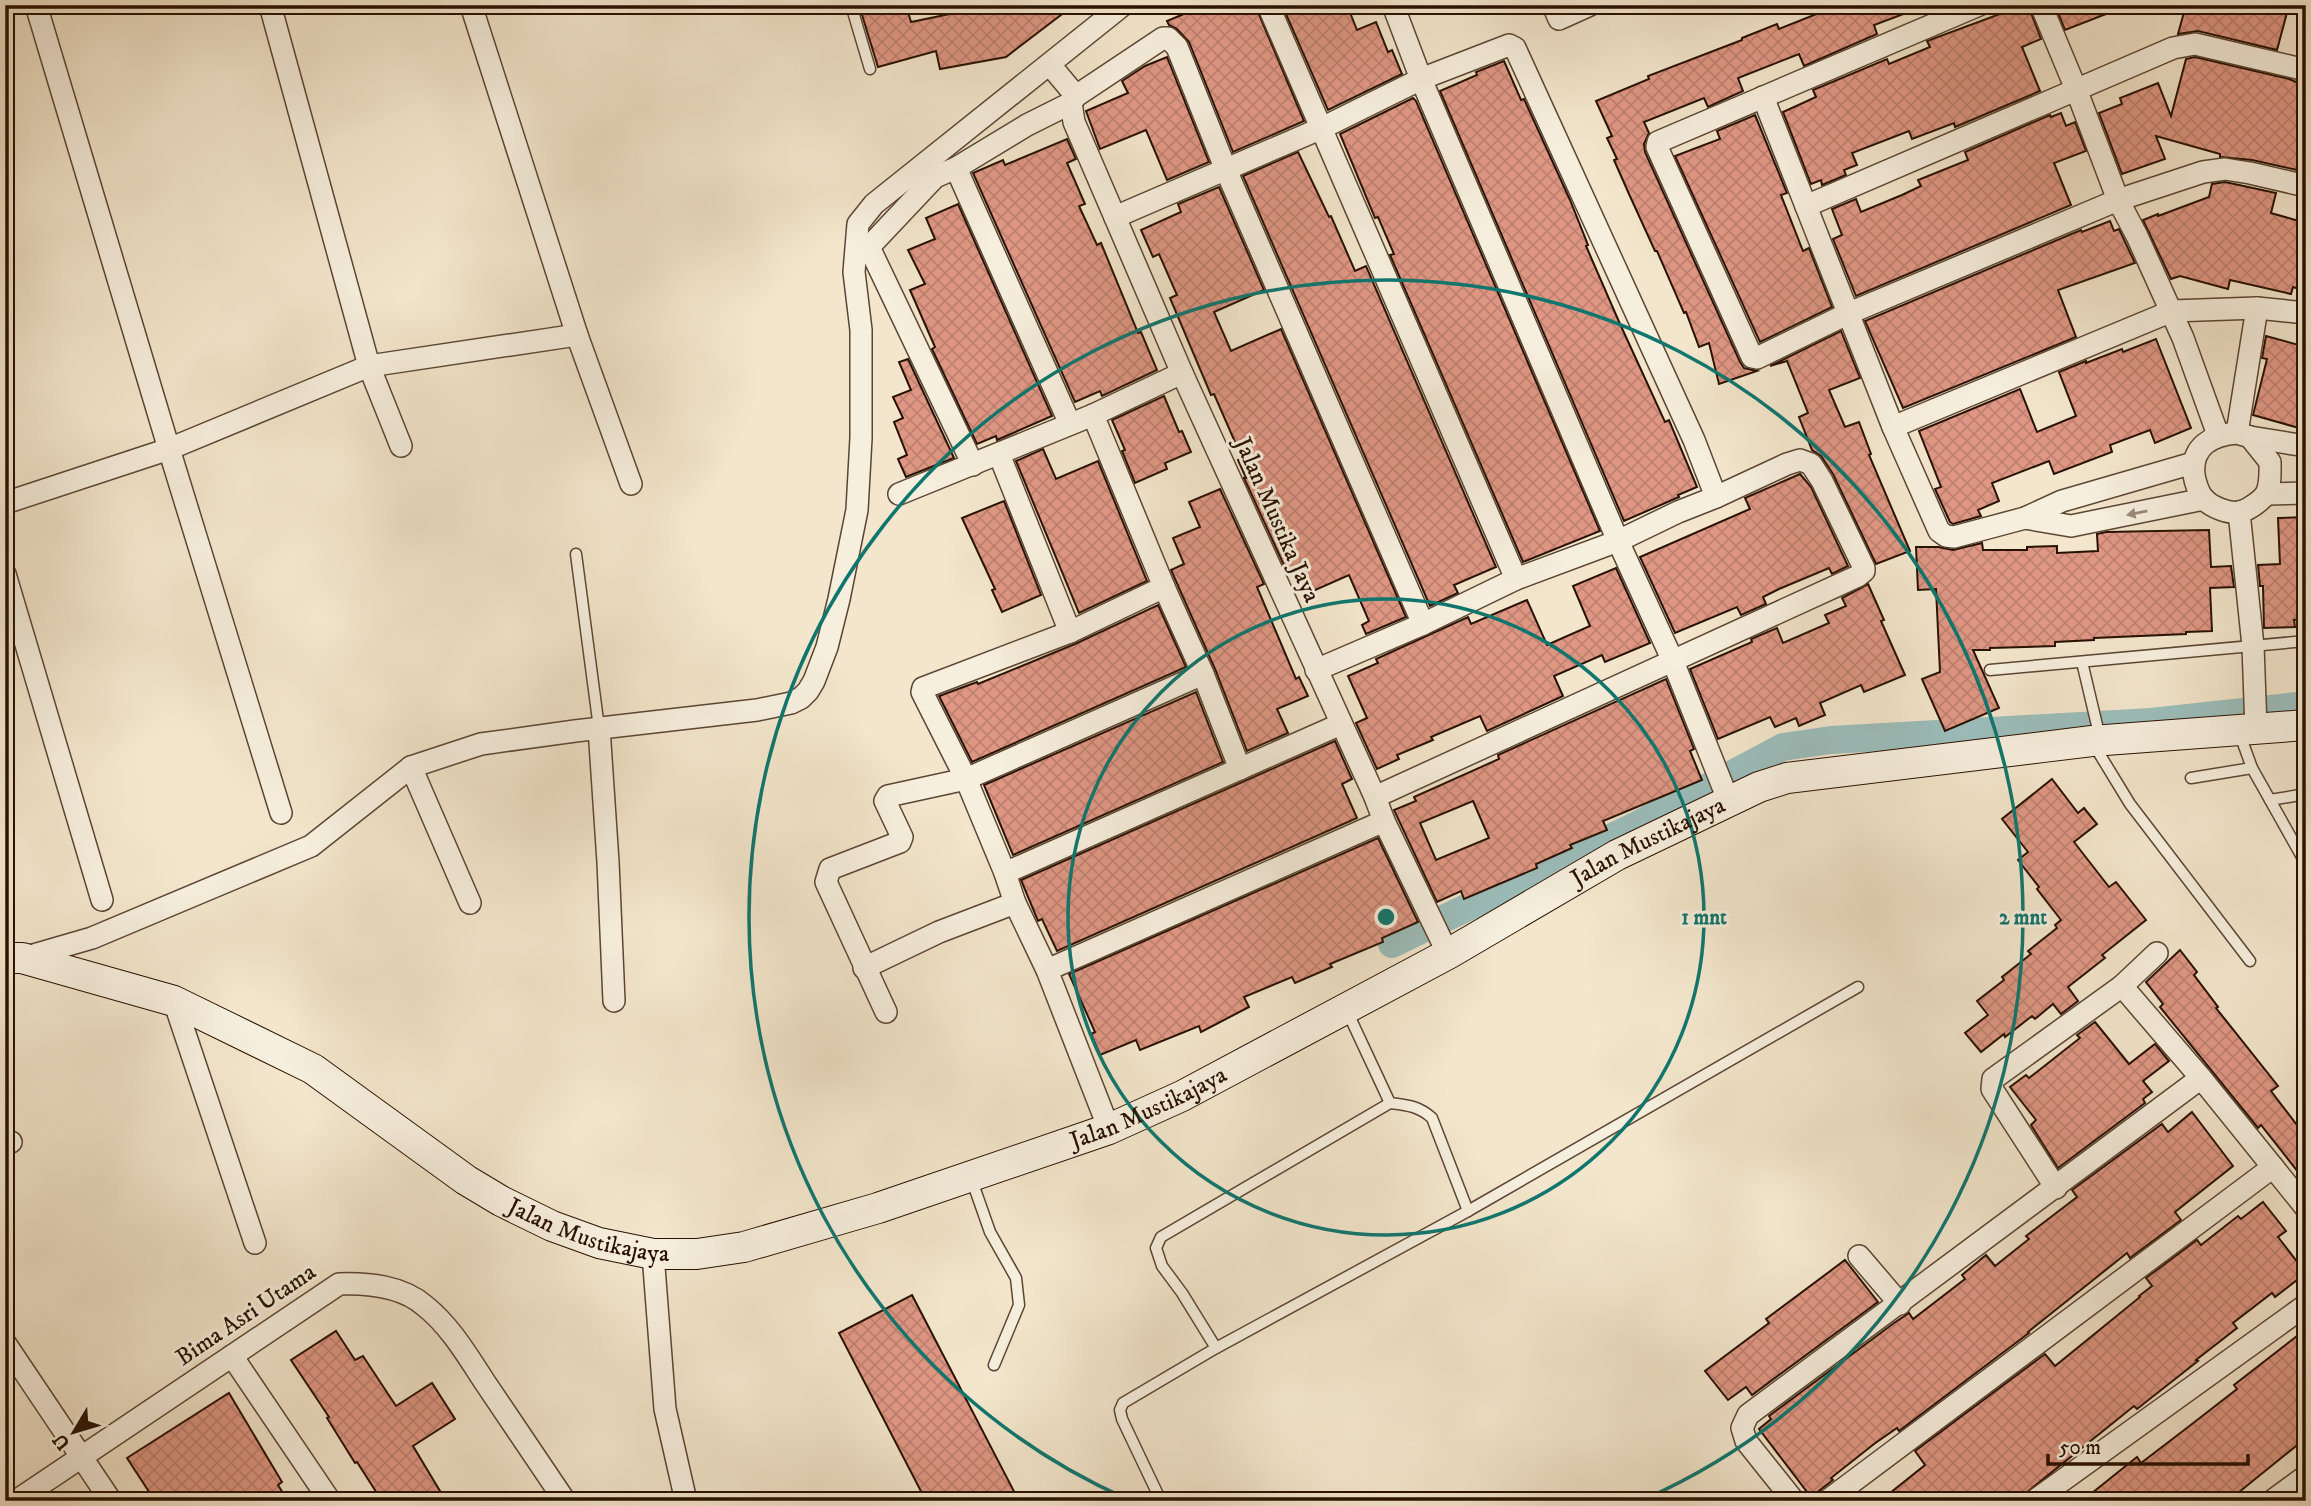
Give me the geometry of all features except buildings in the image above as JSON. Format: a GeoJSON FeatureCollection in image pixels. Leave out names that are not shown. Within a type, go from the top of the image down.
{"type":"FeatureCollection","features":[{"type":"Feature","properties":{"kind":"main road","name":"Jalan Mustikajaya"},"geometry":{"type":"LineString","coordinates":[[14,958],[174,1001],[313,1069],[466,1180],[552,1226],[599,1243],[653,1254],[697,1254],[744,1247],[878,1208],[1109,1129],[1182,1096],[1448,954],[1617,855],[1759,787],[1787,778],[2097,741],[2306,725]]}},
{"type":"Feature","properties":{"kind":"street"},"geometry":{"type":"LineString","coordinates":[[36,5],[281,813]]}},
{"type":"Feature","properties":{"kind":"street"},"geometry":{"type":"LineString","coordinates":[[270,5],[369,366],[401,446]]}},
{"type":"Feature","properties":{"kind":"street"},"geometry":{"type":"LineString","coordinates":[[471,5],[577,335],[631,484]]}},
{"type":"Feature","properties":{"kind":"street"},"geometry":{"type":"LineString","coordinates":[[14,958],[92,938],[311,846],[411,766],[481,744],[779,707],[801,698],[814,681],[827,647],[857,510],[861,438],[861,330],[854,272],[858,224],[874,204],[1124,5]]}},
{"type":"Feature","properties":{"kind":"street"},"geometry":{"type":"LineString","coordinates":[[1268,5],[1516,579]]}},
{"type":"Feature","properties":{"kind":"street"},"geometry":{"type":"LineString","coordinates":[[1392,5],[1420,79],[1618,541],[1672,659],[1729,802]]}},
{"type":"Feature","properties":{"kind":"street"},"geometry":{"type":"LineString","coordinates":[[1553,5],[1559,19],[1590,5]]}},
{"type":"Feature","properties":{"kind":"street"},"geometry":{"type":"LineString","coordinates":[[1979,5],[1658,142],[1657,147],[1752,358],[1757,358],[1847,314],[2118,200],[2203,172],[2225,169],[2306,186]]}},
{"type":"Feature","properties":{"kind":"street"},"geometry":{"type":"LineString","coordinates":[[2041,5],[2118,200],[2172,311],[2235,435],[2270,462],[2270,480],[2266,494],[2254,504],[2239,512],[2220,509],[2204,499],[2195,483],[2193,463],[2200,447],[2235,435],[2306,446]]}},
{"type":"Feature","properties":{"kind":"street"},"geometry":{"type":"LineString","coordinates":[[972,465],[869,247],[935,177],[956,168],[1074,100],[1163,38],[1171,39],[1177,47],[1226,170],[1423,624]]}},
{"type":"Feature","properties":{"kind":"street"},"geometry":{"type":"LineString","coordinates":[[1806,206],[2161,52],[2195,44],[2306,70]]}},
{"type":"Feature","properties":{"kind":"street"},"geometry":{"type":"LineString","coordinates":[[1115,217],[1322,128],[1420,79],[1509,45],[1515,48],[1694,440],[1716,497]]}},
{"type":"Feature","properties":{"kind":"street"},"geometry":{"type":"LineString","coordinates":[[1050,65],[1074,100]]}},
{"type":"Feature","properties":{"kind":"street"},"geometry":{"type":"LineString","coordinates":[[1763,97],[1847,314],[1939,531],[1954,537],[2025,518],[2062,501],[2193,463]]}},
{"type":"Feature","properties":{"kind":"street","name":"Jalan Mustika Jaya"},"geometry":{"type":"LineString","coordinates":[[1074,100],[1074,122],[1182,373],[1384,821],[1448,954]]}},
{"type":"Feature","properties":{"kind":"street"},"geometry":{"type":"LineString","coordinates":[[956,168],[1070,424]]}},
{"type":"Feature","properties":{"kind":"street"},"geometry":{"type":"LineString","coordinates":[[1893,427],[2172,311],[2257,308],[2306,313]]}},
{"type":"Feature","properties":{"kind":"street"},"geometry":{"type":"LineString","coordinates":[[2235,435],[2257,308]]}},
{"type":"Feature","properties":{"kind":"street"},"geometry":{"type":"LineString","coordinates":[[5,503],[169,449],[369,366],[577,335]]}},
{"type":"Feature","properties":{"kind":"street"},"geometry":{"type":"LineString","coordinates":[[899,494],[1093,415],[1182,373]]}},
{"type":"Feature","properties":{"kind":"street"},"geometry":{"type":"LineString","coordinates":[[1093,415],[1203,674],[1240,769]]}},
{"type":"Feature","properties":{"kind":"street"},"geometry":{"type":"LineString","coordinates":[[999,454],[1070,632]]}},
{"type":"Feature","properties":{"kind":"street"},"geometry":{"type":"LineString","coordinates":[[1316,670],[1423,624],[1516,579],[1618,541],[1800,460],[1811,464],[1822,481],[1864,571],[1375,797]]}},
{"type":"Feature","properties":{"kind":"street"},"geometry":{"type":"LineString","coordinates":[[2266,494],[2306,492]]}},
{"type":"Feature","properties":{"kind":"street"},"geometry":{"type":"LineString","coordinates":[[2025,518],[2071,526],[2204,499]]}},
{"type":"Feature","properties":{"kind":"street"},"geometry":{"type":"LineString","coordinates":[[2239,512],[2253,646],[2247,730]]}},
{"type":"Feature","properties":{"kind":"street"},"geometry":{"type":"LineString","coordinates":[[5,574],[102,900]]}},
{"type":"Feature","properties":{"kind":"street"},"geometry":{"type":"LineString","coordinates":[[1109,1129],[1047,970],[1014,903],[1005,873],[966,779],[922,692],[924,685],[1070,632],[1164,587]]}},
{"type":"Feature","properties":{"kind":"street"},"geometry":{"type":"LineString","coordinates":[[886,1012],[826,882],[831,869],[900,842],[901,837],[885,802],[888,796],[966,779],[1203,674]]}},
{"type":"Feature","properties":{"kind":"street"},"geometry":{"type":"LineString","coordinates":[[1005,873],[1341,724]]}},
{"type":"Feature","properties":{"kind":"street"},"geometry":{"type":"LineString","coordinates":[[599,728],[614,1002]]}},
{"type":"Feature","properties":{"kind":"street"},"geometry":{"type":"LineString","coordinates":[[411,766],[470,903]]}},
{"type":"Feature","properties":{"kind":"street"},"geometry":{"type":"LineString","coordinates":[[1047,970],[1384,821]]}},
{"type":"Feature","properties":{"kind":"street"},"geometry":{"type":"LineString","coordinates":[[864,968],[939,932],[1014,903]]}},
{"type":"Feature","properties":{"kind":"street"},"geometry":{"type":"LineString","coordinates":[[2056,1188],[1992,1089],[1993,1079],[2122,986],[2157,953]]}},
{"type":"Feature","properties":{"kind":"street"},"geometry":{"type":"LineString","coordinates":[[2122,986],[2201,1078],[2306,1208]]}},
{"type":"Feature","properties":{"kind":"street"},"geometry":{"type":"LineString","coordinates":[[174,1001],[256,1243]]}},
{"type":"Feature","properties":{"kind":"street"},"geometry":{"type":"LineString","coordinates":[[1794,1501],[1746,1441],[1742,1429],[1748,1415],[2201,1078]]}},
{"type":"Feature","properties":{"kind":"street"},"geometry":{"type":"LineString","coordinates":[[1827,1501],[2273,1167]]}},
{"type":"Feature","properties":{"kind":"street"},"geometry":{"type":"LineString","coordinates":[[653,1254],[665,1409],[686,1501]]}},
{"type":"Feature","properties":{"kind":"street"},"geometry":{"type":"LineString","coordinates":[[1859,1256],[1900,1304]]}},
{"type":"Feature","properties":{"kind":"street","name":"Bima Asri Utama"},"geometry":{"type":"LineString","coordinates":[[16,1501],[339,1284],[360,1283],[380,1285],[425,1305],[455,1338],[565,1501]]}},
{"type":"Feature","properties":{"kind":"street"},"geometry":{"type":"LineString","coordinates":[[2035,1501],[2306,1305]]}},
{"type":"Feature","properties":{"kind":"street"},"geometry":{"type":"LineString","coordinates":[[5,1343],[111,1501]]}},
{"type":"Feature","properties":{"kind":"street"},"geometry":{"type":"LineString","coordinates":[[232,1356],[330,1501]]}},
{"type":"Feature","properties":{"kind":"street"},"geometry":{"type":"LineString","coordinates":[[2272,1501],[2306,1476]]}},
{"type":"Feature","properties":{"kind":"lane"},"geometry":{"type":"LineString","coordinates":[[851,5],[870,69]]}},
{"type":"Feature","properties":{"kind":"lane"},"geometry":{"type":"LineString","coordinates":[[576,554],[599,728]]}},
{"type":"Feature","properties":{"kind":"lane"},"geometry":{"type":"LineString","coordinates":[[1990,670],[2306,641]]}},
{"type":"Feature","properties":{"kind":"lane"},"geometry":{"type":"LineString","coordinates":[[2082,662],[2097,741],[2130,804],[2250,961]]}},
{"type":"Feature","properties":{"kind":"lane"},"geometry":{"type":"LineString","coordinates":[[2247,730],[2252,768],[2306,864]]}},
{"type":"Feature","properties":{"kind":"lane"},"geometry":{"type":"LineString","coordinates":[[2191,778],[2252,768]]}},
{"type":"Feature","properties":{"kind":"lane"},"geometry":{"type":"LineString","coordinates":[[2270,800],[2306,793]]}},
{"type":"Feature","properties":{"kind":"lane"},"geometry":{"type":"LineString","coordinates":[[1161,1501],[1122,1419],[1120,1410],[1123,1403],[1216,1348],[1468,1211],[1858,987]]}},
{"type":"Feature","properties":{"kind":"lane"},"geometry":{"type":"LineString","coordinates":[[1346,1008],[1391,1103]]}},
{"type":"Feature","properties":{"kind":"lane"},"geometry":{"type":"LineString","coordinates":[[1216,1348],[1162,1266],[1156,1248],[1161,1237],[1391,1103],[1414,1106],[1432,1118],[1468,1211]]}},
{"type":"Feature","properties":{"kind":"lane"},"geometry":{"type":"LineString","coordinates":[[971,1178],[990,1232],[1016,1278],[1019,1305],[994,1365]]}},
{"type":"Feature","properties":{"kind":"waterway"},"geometry":{"type":"LineString","coordinates":[[1392,944],[1637,825],[1783,747],[1831,740],[2151,722],[2306,705]]}}]}
